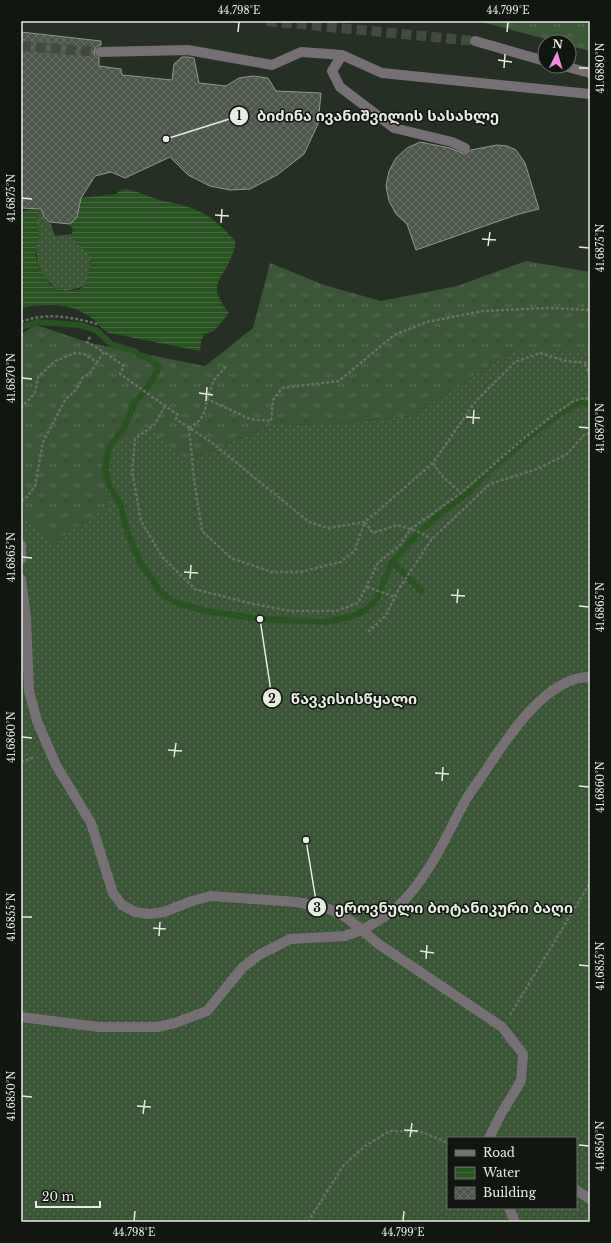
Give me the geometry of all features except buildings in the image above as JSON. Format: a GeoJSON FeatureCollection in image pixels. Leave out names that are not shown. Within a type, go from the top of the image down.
{"type":"FeatureCollection","features":[{"type":"Feature","properties":{"kind":"street"},"geometry":{"type":"LineString","coordinates":[[475,41],[537,58]]}},
{"type":"Feature","properties":{"kind":"street"},"geometry":{"type":"LineString","coordinates":[[100,52],[188,50],[272,65],[300,52],[342,55],[382,73],[590,94]]}},
{"type":"Feature","properties":{"kind":"street"},"geometry":{"type":"LineString","coordinates":[[342,55],[332,71],[340,87],[381,119],[394,128],[452,142],[465,148]]}},
{"type":"Feature","properties":{"kind":"street"},"geometry":{"type":"LineString","coordinates":[[577,70],[590,73]]}},
{"type":"Feature","properties":{"kind":"street"},"geometry":{"type":"LineString","coordinates":[[21,544],[21,559]]}},
{"type":"Feature","properties":{"kind":"street"},"geometry":{"type":"LineString","coordinates":[[21,579],[26,618],[29,691],[37,721],[56,765],[92,823],[113,893],[122,905],[135,912],[149,914],[164,912],[192,900],[211,896],[297,902],[329,909],[344,916],[377,943],[502,1027],[523,1054],[521,1081],[501,1114],[490,1137]]}},
{"type":"Feature","properties":{"kind":"street"},"geometry":{"type":"LineString","coordinates":[[21,1017],[99,1027],[157,1027],[175,1023],[207,1011],[243,967],[259,955],[290,939],[345,936],[362,930],[382,919],[408,896],[442,849],[465,802],[502,745],[534,706],[565,682],[579,677],[590,677]]}},
{"type":"Feature","properties":{"kind":"street"},"geometry":{"type":"LineString","coordinates":[[577,1191],[590,1199]]}},
{"type":"Feature","properties":{"kind":"street"},"geometry":{"type":"LineString","coordinates":[[509,1209],[515,1222]]}},
{"type":"Feature","properties":{"kind":"path"},"geometry":{"type":"LineString","coordinates":[[207,399],[250,419],[271,420],[273,400],[282,388],[339,381],[394,335],[426,322],[483,311],[548,308],[590,310]]}},
{"type":"Feature","properties":{"kind":"path"},"geometry":{"type":"LineString","coordinates":[[21,322],[52,317],[74,317],[97,324]]}},
{"type":"Feature","properties":{"kind":"path"},"geometry":{"type":"LineString","coordinates":[[90,337],[87,342],[124,366],[120,374],[178,415],[176,419],[211,442],[309,522],[328,528],[365,522]]}},
{"type":"Feature","properties":{"kind":"path"},"geometry":{"type":"LineString","coordinates":[[21,501],[27,497],[35,486],[43,442],[65,400],[76,390],[83,377],[90,373],[104,352]]}},
{"type":"Feature","properties":{"kind":"path"},"geometry":{"type":"LineString","coordinates":[[21,408],[35,393],[38,377],[56,361],[75,353],[84,354],[97,362]]}},
{"type":"Feature","properties":{"kind":"path"},"geometry":{"type":"LineString","coordinates":[[189,428],[194,479],[202,531],[232,558],[272,572],[300,572],[341,562],[355,550],[365,522],[433,463],[475,402],[515,362],[540,353],[566,361],[584,364],[590,363]]}},
{"type":"Feature","properties":{"kind":"path"},"geometry":{"type":"LineString","coordinates":[[584,364],[590,376]]}},
{"type":"Feature","properties":{"kind":"path"},"geometry":{"type":"LineString","coordinates":[[189,428],[204,416],[207,399],[214,380],[227,365]]}},
{"type":"Feature","properties":{"kind":"path"},"geometry":{"type":"LineString","coordinates":[[165,406],[155,424],[135,439],[132,471],[141,521],[163,558],[195,589],[248,603],[290,611],[336,611],[358,603],[378,563],[399,546],[411,529],[461,493],[522,440],[556,414],[574,401],[584,398],[590,399]]}},
{"type":"Feature","properties":{"kind":"path"},"geometry":{"type":"LineString","coordinates":[[368,632],[386,615],[417,560],[432,540],[490,484],[537,469],[567,454],[584,435],[590,433]]}},
{"type":"Feature","properties":{"kind":"path"},"geometry":{"type":"LineString","coordinates":[[433,463],[443,476],[461,493]]}},
{"type":"Feature","properties":{"kind":"path"},"geometry":{"type":"LineString","coordinates":[[365,522],[373,532],[397,525],[411,529],[432,540]]}},
{"type":"Feature","properties":{"kind":"path"},"geometry":{"type":"LineString","coordinates":[[367,587],[395,597]]}},
{"type":"Feature","properties":{"kind":"path"},"geometry":{"type":"LineString","coordinates":[[590,774],[588,777],[590,779]]}},
{"type":"Feature","properties":{"kind":"path"},"geometry":{"type":"LineString","coordinates":[[502,1027],[590,883]]}},
{"type":"Feature","properties":{"kind":"path"},"geometry":{"type":"LineString","coordinates":[[308,1222],[343,1166],[366,1146],[390,1131],[422,1132],[447,1143]]}},
{"type":"Feature","properties":{"kind":"green space"},"geometry":{"type":"Polygon","coordinates":[[[478,21],[590,21],[590,51],[577,48],[577,34],[537,34],[537,37],[478,21]]]}},
{"type":"Feature","properties":{"kind":"green space"},"geometry":{"type":"Polygon","coordinates":[[[40,210],[44,217],[50,222],[55,236],[72,234],[71,237],[91,257],[90,270],[85,286],[67,291],[57,290],[43,275],[38,265],[36,249],[39,235],[36,221],[40,210]]]}},
{"type":"Feature","properties":{"kind":"green space"},"geometry":{"type":"Polygon","coordinates":[[[526,261],[590,272],[590,350],[514,350],[412,416],[325,425],[275,424],[185,462],[102,455],[109,507],[54,542],[21,516],[21,334],[36,325],[90,343],[205,366],[253,328],[270,263],[324,285],[381,301],[457,286],[526,261]]]}},
{"type":"Feature","properties":{"kind":"green space"},"geometry":{"type":"Polygon","coordinates":[[[514,350],[590,350],[590,1222],[21,1222],[21,516],[54,542],[108,507],[102,455],[145,424],[185,462],[275,424],[325,425],[412,416],[514,350]]]}},
{"type":"Feature","properties":{"kind":"water"},"geometry":{"type":"Polygon","coordinates":[[[125,189],[195,209],[211,218],[235,241],[233,253],[217,288],[218,295],[229,313],[214,331],[204,334],[201,341],[200,351],[109,333],[90,317],[74,309],[57,305],[21,308],[21,212],[31,209],[40,210],[37,218],[39,237],[36,255],[41,272],[48,282],[57,290],[75,290],[85,286],[92,259],[71,237],[73,229],[69,225],[77,217],[81,198],[116,194],[125,189]]]}},
{"type":"Feature","properties":{"kind":"waterway"},"geometry":{"type":"LineString","coordinates":[[21,327],[38,322],[80,325],[96,330],[111,344],[134,351],[139,355],[146,357],[159,367],[150,384],[135,402],[124,428],[109,447],[105,470],[110,488],[119,501],[128,534],[140,562],[160,591],[174,602],[206,611],[260,619],[326,622],[356,615],[367,609],[376,600],[392,562],[419,532],[448,507],[469,492],[490,470],[544,425],[579,402],[590,405]]}},
{"type":"Feature","properties":{"kind":"waterway"},"geometry":{"type":"LineString","coordinates":[[392,562],[421,591]]}},
{"type":"Feature","properties":{"kind":"tunnel"},"geometry":{"type":"LineString","coordinates":[[267,21],[475,41]]}},
{"type":"Feature","properties":{"kind":"tunnel"},"geometry":{"type":"LineString","coordinates":[[21,46],[100,52]]}},
{"type":"Feature","properties":{"kind":"place","name":"ბიძინა ივანიშვილის სასახლე"},"geometry":{"type":"Point","coordinates":[166,139]}},
{"type":"Feature","properties":{"kind":"place","name":"წავკისისწყალი"},"geometry":{"type":"Point","coordinates":[260,619]}},
{"type":"Feature","properties":{"kind":"place","name":"ეროვნული ბოტანიკური ბაღი"},"geometry":{"type":"Point","coordinates":[306,840]}}]}
